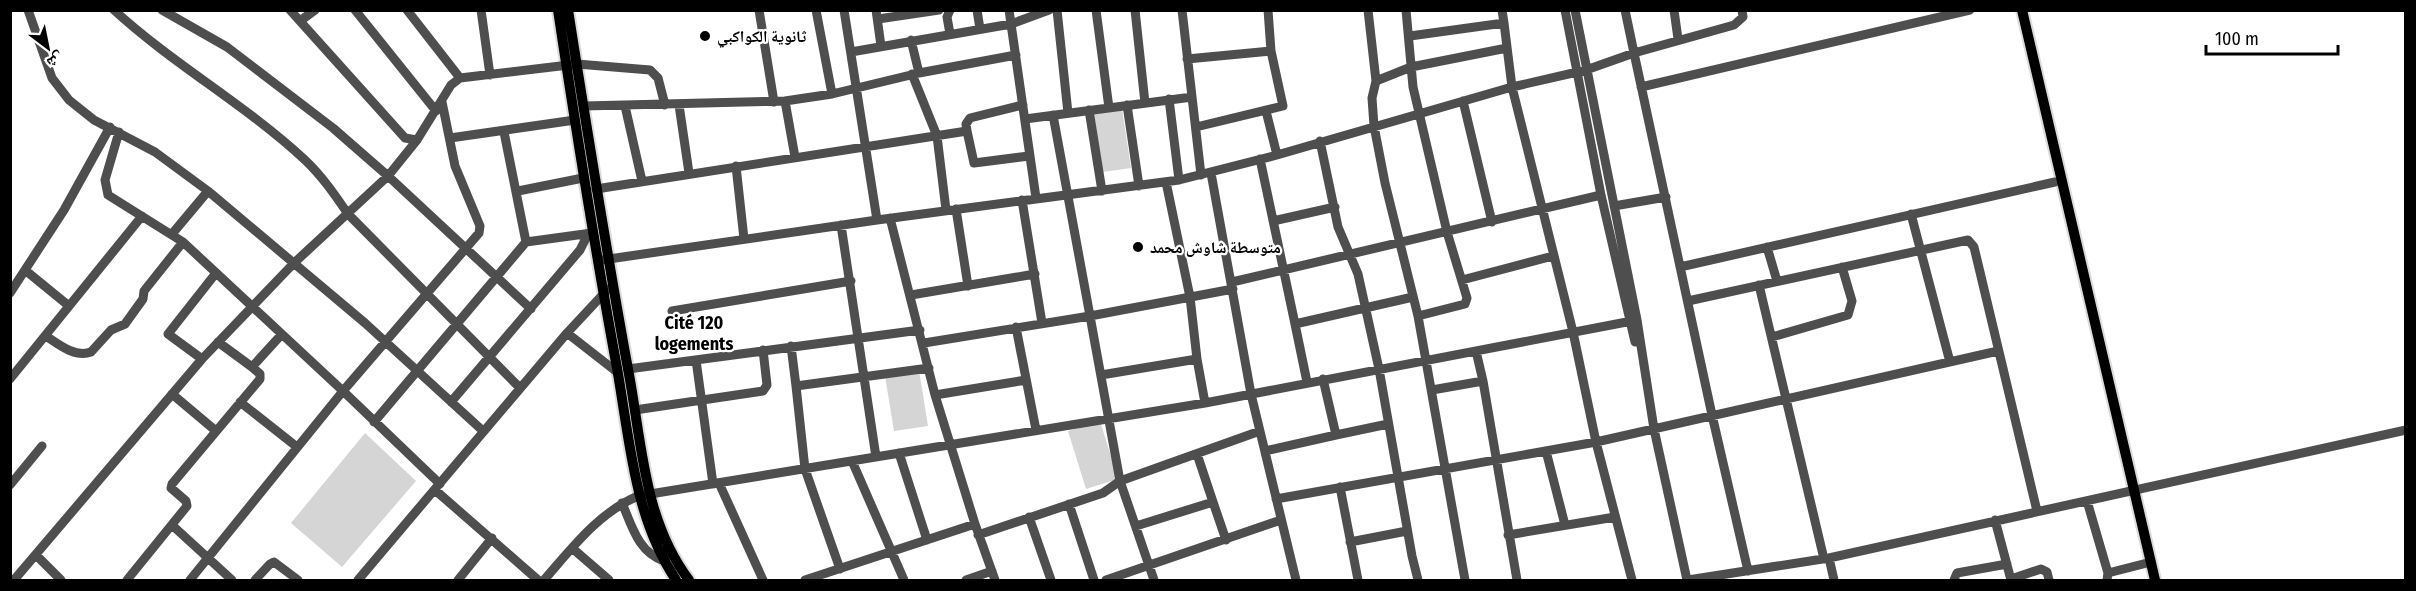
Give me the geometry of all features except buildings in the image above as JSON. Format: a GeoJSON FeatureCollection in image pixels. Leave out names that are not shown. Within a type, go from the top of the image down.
{"type":"FeatureCollection","features":[{"type":"Feature","properties":{"kind":"main road"},"geometry":{"type":"LineString","coordinates":[[558,10],[584,106],[596,189],[603,294],[635,410],[644,495],[664,537],[689,580]]}},
{"type":"Feature","properties":{"kind":"main road"},"geometry":{"type":"LineString","coordinates":[[568,10],[575,120],[590,233],[611,286],[650,529],[664,561],[676,580]]}},
{"type":"Feature","properties":{"kind":"main road"},"geometry":{"type":"LineString","coordinates":[[2016,10],[2147,563],[2148,580]]}},
{"type":"Feature","properties":{"kind":"main road"},"geometry":{"type":"LineString","coordinates":[[2022,10],[2130,491]]}},
{"type":"Feature","properties":{"kind":"main road"},"geometry":{"type":"LineString","coordinates":[[2147,563],[2155,580]]}},
{"type":"Feature","properties":{"kind":"street"},"geometry":{"type":"LineString","coordinates":[[28,10],[46,64],[58,88],[84,112],[155,152],[208,191],[386,341],[483,431]]}},
{"type":"Feature","properties":{"kind":"street"},"geometry":{"type":"LineString","coordinates":[[114,10],[149,41],[255,117],[305,161],[328,186],[348,214],[520,388]]}},
{"type":"Feature","properties":{"kind":"street"},"geometry":{"type":"LineString","coordinates":[[162,10],[227,47],[333,128],[531,309]]}},
{"type":"Feature","properties":{"kind":"street"},"geometry":{"type":"LineString","coordinates":[[290,10],[405,138],[417,140]]}},
{"type":"Feature","properties":{"kind":"street"},"geometry":{"type":"LineString","coordinates":[[300,21],[315,10]]}},
{"type":"Feature","properties":{"kind":"street"},"geometry":{"type":"LineString","coordinates":[[355,10],[436,111]]}},
{"type":"Feature","properties":{"kind":"street"},"geometry":{"type":"LineString","coordinates":[[407,10],[460,78]]}},
{"type":"Feature","properties":{"kind":"street"},"geometry":{"type":"LineString","coordinates":[[481,10],[490,75]]}},
{"type":"Feature","properties":{"kind":"street"},"geometry":{"type":"LineString","coordinates":[[759,10],[774,102]]}},
{"type":"Feature","properties":{"kind":"street"},"geometry":{"type":"LineString","coordinates":[[816,10],[832,94]]}},
{"type":"Feature","properties":{"kind":"street"},"geometry":{"type":"LineString","coordinates":[[844,10],[877,220]]}},
{"type":"Feature","properties":{"kind":"street"},"geometry":{"type":"LineString","coordinates":[[881,46],[877,15],[939,10]]}},
{"type":"Feature","properties":{"kind":"street"},"geometry":{"type":"LineString","coordinates":[[950,10],[947,18],[950,34]]}},
{"type":"Feature","properties":{"kind":"street"},"geometry":{"type":"LineString","coordinates":[[977,10],[980,29]]}},
{"type":"Feature","properties":{"kind":"street"},"geometry":{"type":"LineString","coordinates":[[1009,10],[1036,198]]}},
{"type":"Feature","properties":{"kind":"street"},"geometry":{"type":"LineString","coordinates":[[851,52],[1011,24],[1049,10]]}},
{"type":"Feature","properties":{"kind":"street"},"geometry":{"type":"LineString","coordinates":[[1057,10],[1068,113]]}},
{"type":"Feature","properties":{"kind":"street"},"geometry":{"type":"LineString","coordinates":[[1096,10],[1109,108]]}},
{"type":"Feature","properties":{"kind":"street"},"geometry":{"type":"LineString","coordinates":[[1135,10],[1145,103]]}},
{"type":"Feature","properties":{"kind":"street"},"geometry":{"type":"LineString","coordinates":[[1182,10],[1196,127],[1233,285],[1251,394],[1296,580]]}},
{"type":"Feature","properties":{"kind":"street"},"geometry":{"type":"LineString","coordinates":[[1196,127],[1282,106],[1271,51],[1268,10]]}},
{"type":"Feature","properties":{"kind":"street"},"geometry":{"type":"LineString","coordinates":[[1368,10],[1376,81],[1372,98],[1374,126],[1385,183],[1418,316],[1465,580]]}},
{"type":"Feature","properties":{"kind":"street"},"geometry":{"type":"LineString","coordinates":[[1406,10],[1413,87],[1447,232],[1467,298],[1465,304],[1418,316]]}},
{"type":"Feature","properties":{"kind":"street"},"geometry":{"type":"LineString","coordinates":[[1502,10],[1512,87],[1573,332],[1596,442],[1632,580]]}},
{"type":"Feature","properties":{"kind":"street"},"geometry":{"type":"LineString","coordinates":[[1565,10],[1614,206],[1633,321]]}},
{"type":"Feature","properties":{"kind":"street"},"geometry":{"type":"LineString","coordinates":[[1575,10],[1582,71],[1602,195],[1633,321],[1654,429],[1688,580],[1738,577],[1748,571],[1827,558],[2406,430]]}},
{"type":"Feature","properties":{"kind":"street"},"geometry":{"type":"LineString","coordinates":[[1625,10],[1748,571]]}},
{"type":"Feature","properties":{"kind":"street"},"geometry":{"type":"LineString","coordinates":[[1674,10],[1678,39]]}},
{"type":"Feature","properties":{"kind":"street"},"geometry":{"type":"LineString","coordinates":[[602,260],[951,209],[1179,180],[1277,155],[1512,87],[1582,71],[1678,39],[1734,25],[1743,17],[1742,10]]}},
{"type":"Feature","properties":{"kind":"street"},"geometry":{"type":"LineString","coordinates":[[1641,87],[1970,10]]}},
{"type":"Feature","properties":{"kind":"street"},"geometry":{"type":"LineString","coordinates":[[1410,36],[1504,23]]}},
{"type":"Feature","properties":{"kind":"street"},"geometry":{"type":"LineString","coordinates":[[911,40],[915,74],[937,136],[968,286]]}},
{"type":"Feature","properties":{"kind":"street"},"geometry":{"type":"LineString","coordinates":[[1376,81],[1411,67],[1507,48]]}},
{"type":"Feature","properties":{"kind":"street"},"geometry":{"type":"LineString","coordinates":[[1187,59],[1271,51]]}},
{"type":"Feature","properties":{"kind":"street"},"geometry":{"type":"LineString","coordinates":[[584,106],[785,101],[832,94],[915,74],[1016,55]]}},
{"type":"Feature","properties":{"kind":"street"},"geometry":{"type":"LineString","coordinates":[[14,580],[202,359],[294,263],[388,176],[417,140],[442,102],[450,85],[460,78],[571,64],[650,70],[658,78],[665,105]]}},
{"type":"Feature","properties":{"kind":"street"},"geometry":{"type":"LineString","coordinates":[[1025,119],[1192,97]]}},
{"type":"Feature","properties":{"kind":"street"},"geometry":{"type":"LineString","coordinates":[[1169,99],[1179,180]]}},
{"type":"Feature","properties":{"kind":"street"},"geometry":{"type":"LineString","coordinates":[[785,101],[795,157]]}},
{"type":"Feature","properties":{"kind":"street"},"geometry":{"type":"LineString","coordinates":[[1462,101],[1492,222]]}},
{"type":"Feature","properties":{"kind":"street"},"geometry":{"type":"LineString","coordinates":[[190,580],[425,293],[479,233],[480,226],[462,186],[442,102]]}},
{"type":"Feature","properties":{"kind":"street"},"geometry":{"type":"LineString","coordinates":[[679,105],[689,173]]}},
{"type":"Feature","properties":{"kind":"street"},"geometry":{"type":"LineString","coordinates":[[1023,105],[970,118],[966,124],[974,162],[1029,156]]}},
{"type":"Feature","properties":{"kind":"street"},"geometry":{"type":"LineString","coordinates":[[1127,105],[1139,186]]}},
{"type":"Feature","properties":{"kind":"street"},"geometry":{"type":"LineString","coordinates":[[624,106],[642,181]]}},
{"type":"Feature","properties":{"kind":"street"},"geometry":{"type":"LineString","coordinates":[[1089,110],[1102,191]]}},
{"type":"Feature","properties":{"kind":"street"},"geometry":{"type":"LineString","coordinates":[[1266,111],[1277,155]]}},
{"type":"Feature","properties":{"kind":"street"},"geometry":{"type":"LineString","coordinates":[[1053,115],[1120,481],[1154,580]]}},
{"type":"Feature","properties":{"kind":"street"},"geometry":{"type":"LineString","coordinates":[[450,138],[575,120]]}},
{"type":"Feature","properties":{"kind":"street"},"geometry":{"type":"LineString","coordinates":[[114,130],[105,180],[105,191],[108,195],[183,242],[344,391],[438,487],[538,580]]}},
{"type":"Feature","properties":{"kind":"street"},"geometry":{"type":"LineString","coordinates":[[10,293],[114,130]]}},
{"type":"Feature","properties":{"kind":"street"},"geometry":{"type":"LineString","coordinates":[[596,189],[968,131]]}},
{"type":"Feature","properties":{"kind":"street"},"geometry":{"type":"LineString","coordinates":[[504,132],[518,191],[526,242]]}},
{"type":"Feature","properties":{"kind":"street"},"geometry":{"type":"LineString","coordinates":[[1320,141],[1338,228],[1358,274],[1379,369],[1407,531],[1418,580]]}},
{"type":"Feature","properties":{"kind":"street"},"geometry":{"type":"LineString","coordinates":[[1260,159],[1307,382]]}},
{"type":"Feature","properties":{"kind":"street"},"geometry":{"type":"LineString","coordinates":[[736,166],[744,238]]}},
{"type":"Feature","properties":{"kind":"street"},"geometry":{"type":"LineString","coordinates":[[518,191],[583,178]]}},
{"type":"Feature","properties":{"kind":"street"},"geometry":{"type":"LineString","coordinates":[[1166,182],[1190,297],[1205,403]]}},
{"type":"Feature","properties":{"kind":"street"},"geometry":{"type":"LineString","coordinates":[[1680,267],[2055,182]]}},
{"type":"Feature","properties":{"kind":"street"},"geometry":{"type":"LineString","coordinates":[[172,234],[208,191]]}},
{"type":"Feature","properties":{"kind":"street"},"geometry":{"type":"LineString","coordinates":[[924,343],[1190,297],[1283,270],[1602,195]]}},
{"type":"Feature","properties":{"kind":"street"},"geometry":{"type":"LineString","coordinates":[[1614,206],[1666,197]]}},
{"type":"Feature","properties":{"kind":"street"},"geometry":{"type":"LineString","coordinates":[[1022,200],[1042,323]]}},
{"type":"Feature","properties":{"kind":"street"},"geometry":{"type":"LineString","coordinates":[[1273,221],[1335,207]]}},
{"type":"Feature","properties":{"kind":"street"},"geometry":{"type":"LineString","coordinates":[[1911,214],[1950,362]]}},
{"type":"Feature","properties":{"kind":"street"},"geometry":{"type":"LineString","coordinates":[[10,379],[142,216]]}},
{"type":"Feature","properties":{"kind":"street"},"geometry":{"type":"LineString","coordinates":[[890,218],[924,343],[935,395],[993,576],[966,580]]}},
{"type":"Feature","properties":{"kind":"street"},"geometry":{"type":"LineString","coordinates":[[842,225],[876,457]]}},
{"type":"Feature","properties":{"kind":"street"},"geometry":{"type":"LineString","coordinates":[[374,422],[526,242],[590,233]]}},
{"type":"Feature","properties":{"kind":"street"},"geometry":{"type":"LineString","coordinates":[[451,402],[580,250],[590,233]]}},
{"type":"Feature","properties":{"kind":"street"},"geometry":{"type":"LineString","coordinates":[[1688,301],[1965,239],[1971,243],[2037,511]]}},
{"type":"Feature","properties":{"kind":"street"},"geometry":{"type":"LineString","coordinates":[[46,336],[65,348],[87,353],[91,351],[111,330],[125,324],[143,299],[144,291],[183,242]]}},
{"type":"Feature","properties":{"kind":"street"},"geometry":{"type":"LineString","coordinates":[[1767,247],[1777,281]]}},
{"type":"Feature","properties":{"kind":"street"},"geometry":{"type":"LineString","coordinates":[[1462,280],[1553,256]]}},
{"type":"Feature","properties":{"kind":"street"},"geometry":{"type":"LineString","coordinates":[[1772,337],[1848,315],[1852,301],[1842,267]]}},
{"type":"Feature","properties":{"kind":"street"},"geometry":{"type":"LineString","coordinates":[[25,270],[69,306]]}},
{"type":"Feature","properties":{"kind":"street"},"geometry":{"type":"LineString","coordinates":[[202,359],[168,334],[216,273]]}},
{"type":"Feature","properties":{"kind":"street"},"geometry":{"type":"LineString","coordinates":[[911,296],[1035,274]]}},
{"type":"Feature","properties":{"kind":"street"},"geometry":{"type":"LineString","coordinates":[[672,311],[851,281]]}},
{"type":"Feature","properties":{"kind":"street"},"geometry":{"type":"LineString","coordinates":[[1759,285],[1834,580]]}},
{"type":"Feature","properties":{"kind":"street"},"geometry":{"type":"LineString","coordinates":[[358,580],[567,333],[611,286]]}},
{"type":"Feature","properties":{"kind":"street"},"geometry":{"type":"LineString","coordinates":[[1295,324],[1413,297]]}},
{"type":"Feature","properties":{"kind":"street"},"geometry":{"type":"LineString","coordinates":[[544,580],[590,529],[622,503],[644,495],[1205,403],[1633,321]]}},
{"type":"Feature","properties":{"kind":"street"},"geometry":{"type":"LineString","coordinates":[[1016,327],[1036,430]]}},
{"type":"Feature","properties":{"kind":"street"},"geometry":{"type":"LineString","coordinates":[[567,333],[623,371],[859,336],[920,330]]}},
{"type":"Feature","properties":{"kind":"street"},"geometry":{"type":"LineString","coordinates":[[252,367],[282,334]]}},
{"type":"Feature","properties":{"kind":"street"},"geometry":{"type":"LineString","coordinates":[[127,580],[187,505],[186,501],[171,488],[171,484],[260,379],[260,374],[218,342]]}},
{"type":"Feature","properties":{"kind":"street"},"geometry":{"type":"LineString","coordinates":[[791,346],[805,469],[840,569]]}},
{"type":"Feature","properties":{"kind":"street"},"geometry":{"type":"LineString","coordinates":[[635,410],[763,391],[767,386],[763,350]]}},
{"type":"Feature","properties":{"kind":"street"},"geometry":{"type":"LineString","coordinates":[[1476,351],[1517,580]]}},
{"type":"Feature","properties":{"kind":"street"},"geometry":{"type":"LineString","coordinates":[[1276,499],[1445,467],[1596,442],[1998,351]]}},
{"type":"Feature","properties":{"kind":"street"},"geometry":{"type":"LineString","coordinates":[[1101,375],[1197,359]]}},
{"type":"Feature","properties":{"kind":"street"},"geometry":{"type":"LineString","coordinates":[[696,360],[716,484],[763,580]]}},
{"type":"Feature","properties":{"kind":"street"},"geometry":{"type":"LineString","coordinates":[[796,386],[863,375],[928,368]]}},
{"type":"Feature","properties":{"kind":"street"},"geometry":{"type":"LineString","coordinates":[[1323,379],[1336,435]]}},
{"type":"Feature","properties":{"kind":"street"},"geometry":{"type":"LineString","coordinates":[[935,395],[1026,380]]}},
{"type":"Feature","properties":{"kind":"street"},"geometry":{"type":"LineString","coordinates":[[1432,390],[1483,381]]}},
{"type":"Feature","properties":{"kind":"street"},"geometry":{"type":"LineString","coordinates":[[172,394],[216,431]]}},
{"type":"Feature","properties":{"kind":"street"},"geometry":{"type":"LineString","coordinates":[[240,402],[297,447]]}},
{"type":"Feature","properties":{"kind":"street"},"geometry":{"type":"LineString","coordinates":[[1265,451],[1388,423]]}},
{"type":"Feature","properties":{"kind":"street"},"geometry":{"type":"LineString","coordinates":[[978,535],[1103,493],[1120,481],[1260,431]]}},
{"type":"Feature","properties":{"kind":"street"},"geometry":{"type":"LineString","coordinates":[[10,485],[42,446]]}},
{"type":"Feature","properties":{"kind":"street"},"geometry":{"type":"LineString","coordinates":[[1546,451],[1565,525]]}},
{"type":"Feature","properties":{"kind":"street"},"geometry":{"type":"LineString","coordinates":[[899,453],[927,540]]}},
{"type":"Feature","properties":{"kind":"street"},"geometry":{"type":"LineString","coordinates":[[1197,454],[1226,540]]}},
{"type":"Feature","properties":{"kind":"street"},"geometry":{"type":"LineString","coordinates":[[852,461],[904,580]]}},
{"type":"Feature","properties":{"kind":"street"},"geometry":{"type":"LineString","coordinates":[[1340,488],[1358,580]]}},
{"type":"Feature","properties":{"kind":"street"},"geometry":{"type":"LineString","coordinates":[[2087,501],[2108,577],[2147,563]]}},
{"type":"Feature","properties":{"kind":"street"},"geometry":{"type":"LineString","coordinates":[[1136,526],[1213,502]]}},
{"type":"Feature","properties":{"kind":"street"},"geometry":{"type":"LineString","coordinates":[[622,503],[638,539],[647,552],[664,561]]}},
{"type":"Feature","properties":{"kind":"street"},"geometry":{"type":"LineString","coordinates":[[1069,504],[1094,580]]}},
{"type":"Feature","properties":{"kind":"street"},"geometry":{"type":"LineString","coordinates":[[1029,517],[1051,580]]}},
{"type":"Feature","properties":{"kind":"street"},"geometry":{"type":"LineString","coordinates":[[1508,535],[1615,517]]}},
{"type":"Feature","properties":{"kind":"street"},"geometry":{"type":"LineString","coordinates":[[1106,580],[1281,520]]}},
{"type":"Feature","properties":{"kind":"street"},"geometry":{"type":"LineString","coordinates":[[1995,520],[2011,580],[2041,569],[2047,572],[2049,580]]}},
{"type":"Feature","properties":{"kind":"street"},"geometry":{"type":"LineString","coordinates":[[805,580],[821,578],[840,569],[975,524]]}},
{"type":"Feature","properties":{"kind":"street"},"geometry":{"type":"LineString","coordinates":[[172,526],[232,580]]}},
{"type":"Feature","properties":{"kind":"street"},"geometry":{"type":"LineString","coordinates":[[638,539],[650,529]]}},
{"type":"Feature","properties":{"kind":"street"},"geometry":{"type":"LineString","coordinates":[[1350,542],[1407,531]]}},
{"type":"Feature","properties":{"kind":"street"},"geometry":{"type":"LineString","coordinates":[[458,580],[492,538]]}},
{"type":"Feature","properties":{"kind":"street"},"geometry":{"type":"LineString","coordinates":[[572,548],[609,580]]}},
{"type":"Feature","properties":{"kind":"street"},"geometry":{"type":"LineString","coordinates":[[36,555],[61,580]]}},
{"type":"Feature","properties":{"kind":"street"},"geometry":{"type":"LineString","coordinates":[[255,580],[272,562],[298,580]]}},
{"type":"Feature","properties":{"kind":"street"},"geometry":{"type":"LineString","coordinates":[[1954,580],[1957,573],[2007,564]]}},
{"type":"Feature","properties":{"kind":"shaded area"},"geometry":{"type":"Polygon","coordinates":[[[1122,109],[1131,168],[1103,172],[1094,113],[1122,109]]]}},
{"type":"Feature","properties":{"kind":"shaded area"},"geometry":{"type":"Polygon","coordinates":[[[919,370],[928,426],[894,431],[885,376],[919,370]]]}},
{"type":"Feature","properties":{"kind":"shaded area"},"geometry":{"type":"Polygon","coordinates":[[[1100,421],[1118,479],[1086,489],[1068,431],[1100,421]]]}},
{"type":"Feature","properties":{"kind":"shaded area"},"geometry":{"type":"Polygon","coordinates":[[[365,433],[416,481],[342,567],[291,523],[365,433]]]}},
{"type":"Feature","properties":{"kind":"place","name":"ثانوية الكواكبي"},"geometry":{"type":"Point","coordinates":[705,36]}},
{"type":"Feature","properties":{"kind":"place","name":"متوسطة شاوش محمد"},"geometry":{"type":"Point","coordinates":[1138,247]}},
{"type":"Feature","properties":{"kind":"district","name":"Cité 120 logements"},"geometry":{"type":"Point","coordinates":[694,333]}}]}
